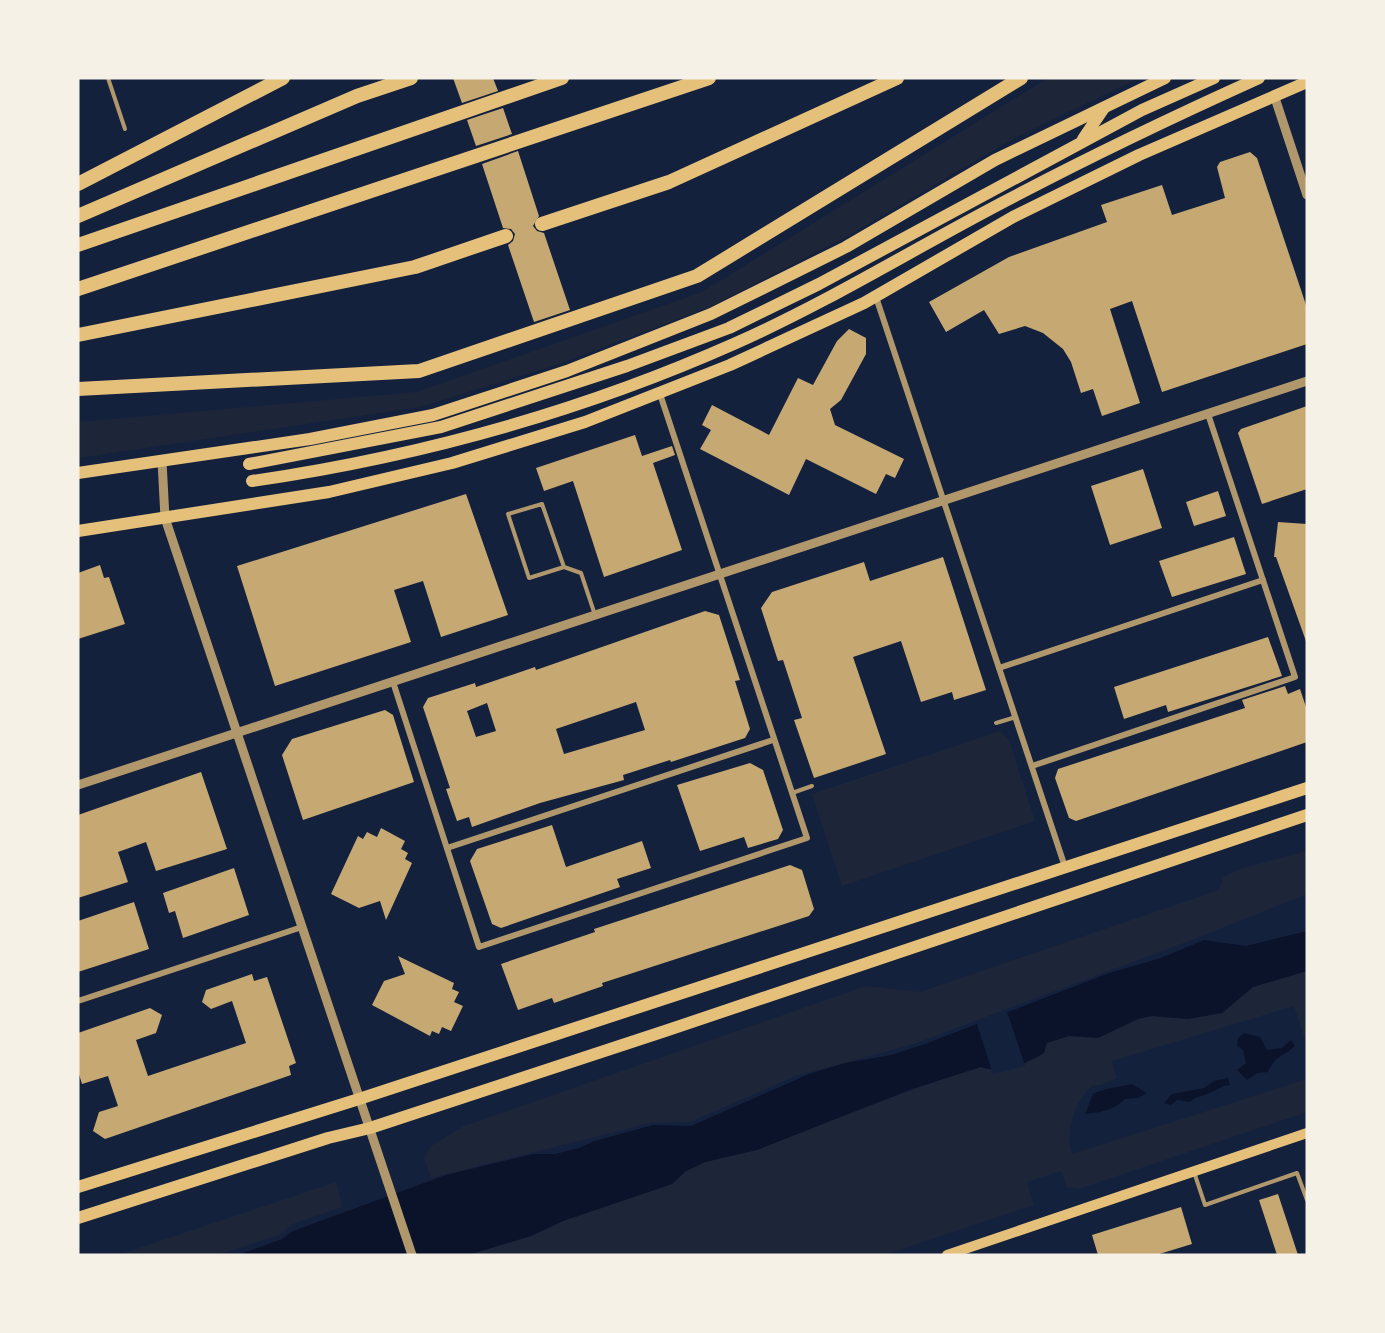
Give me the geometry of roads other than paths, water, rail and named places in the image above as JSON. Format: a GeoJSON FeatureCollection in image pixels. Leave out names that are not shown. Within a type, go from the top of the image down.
{"type":"FeatureCollection","features":[{"type":"Feature","properties":{"kind":"highway"},"geometry":{"type":"LineString","coordinates":[[78,184],[283,78]]}},
{"type":"Feature","properties":{"kind":"highway"},"geometry":{"type":"LineString","coordinates":[[78,216],[357,96],[411,78]]}},
{"type":"Feature","properties":{"kind":"highway"},"geometry":{"type":"LineString","coordinates":[[78,246],[562,78]]}},
{"type":"Feature","properties":{"kind":"highway"},"geometry":{"type":"LineString","coordinates":[[78,289],[709,78]]}},
{"type":"Feature","properties":{"kind":"highway"},"geometry":{"type":"LineString","coordinates":[[542,224],[669,182],[897,78]]}},
{"type":"Feature","properties":{"kind":"highway"},"geometry":{"type":"LineString","coordinates":[[78,389],[419,371],[697,276],[1021,78]]}},
{"type":"Feature","properties":{"kind":"highway"},"geometry":{"type":"LineString","coordinates":[[78,335],[415,267],[506,236]]}},
{"type":"Feature","properties":{"kind":"main road"},"geometry":{"type":"LineString","coordinates":[[78,473],[310,439],[433,415],[567,370],[711,314],[846,247],[995,160],[1165,78]]}},
{"type":"Feature","properties":{"kind":"main road"},"geometry":{"type":"LineString","coordinates":[[249,464],[441,427],[627,366],[729,328],[819,284],[1142,110],[1214,78]]}},
{"type":"Feature","properties":{"kind":"main road"},"geometry":{"type":"LineString","coordinates":[[252,481],[328,470],[448,442],[537,417],[735,344],[827,299],[1016,195],[1180,114],[1259,78]]}},
{"type":"Feature","properties":{"kind":"main road"},"geometry":{"type":"LineString","coordinates":[[78,531],[329,492],[452,463],[585,422],[730,365],[876,297],[1013,217],[1139,154],[1307,82]]}},
{"type":"Feature","properties":{"kind":"main road"},"geometry":{"type":"LineString","coordinates":[[1080,142],[1104,108]]}},
{"type":"Feature","properties":{"kind":"main road"},"geometry":{"type":"LineString","coordinates":[[78,1187],[359,1099],[1307,788]]}},
{"type":"Feature","properties":{"kind":"main road"},"geometry":{"type":"LineString","coordinates":[[78,1218],[328,1138],[370,1128],[1307,815]]}},
{"type":"Feature","properties":{"kind":"main road"},"geometry":{"type":"LineString","coordinates":[[947,1255],[1307,1133]]}},
{"type":"Feature","properties":{"kind":"street"},"geometry":{"type":"LineString","coordinates":[[1274,95],[1307,195]]}},
{"type":"Feature","properties":{"kind":"street"},"geometry":{"type":"LineString","coordinates":[[876,297],[1065,867]]}},
{"type":"Feature","properties":{"kind":"street"},"geometry":{"type":"LineString","coordinates":[[78,785],[1307,381]]}},
{"type":"Feature","properties":{"kind":"street"},"geometry":{"type":"LineString","coordinates":[[393,682],[479,947],[807,838],[660,394]]}},
{"type":"Feature","properties":{"kind":"street"},"geometry":{"type":"LineString","coordinates":[[1032,766],[1295,677],[1208,414]]}},
{"type":"Feature","properties":{"kind":"street"},"geometry":{"type":"LineString","coordinates":[[162,461],[165,518],[412,1255]]}},
{"type":"Feature","properties":{"kind":"street"},"geometry":{"type":"LineString","coordinates":[[999,668],[1263,580]]}},
{"type":"Feature","properties":{"kind":"street"},"geometry":{"type":"LineString","coordinates":[[447,848],[773,740]]}},
{"type":"Feature","properties":{"kind":"street"},"geometry":{"type":"LineString","coordinates":[[78,1001],[302,927]]}},
{"type":"Feature","properties":{"kind":"lane"},"geometry":{"type":"LineString","coordinates":[[108,78],[125,129]]}},
{"type":"Feature","properties":{"kind":"lane"},"geometry":{"type":"LineString","coordinates":[[564,567],[542,504],[508,514],[529,578],[564,567],[581,573],[595,616]]}},
{"type":"Feature","properties":{"kind":"lane"},"geometry":{"type":"LineString","coordinates":[[996,723],[1016,717]]}},
{"type":"Feature","properties":{"kind":"lane"},"geometry":{"type":"LineString","coordinates":[[791,793],[812,786]]}},
{"type":"Feature","properties":{"kind":"lane"},"geometry":{"type":"LineString","coordinates":[[1193,1172],[1205,1205],[1297,1173],[1307,1200]]}}]}
